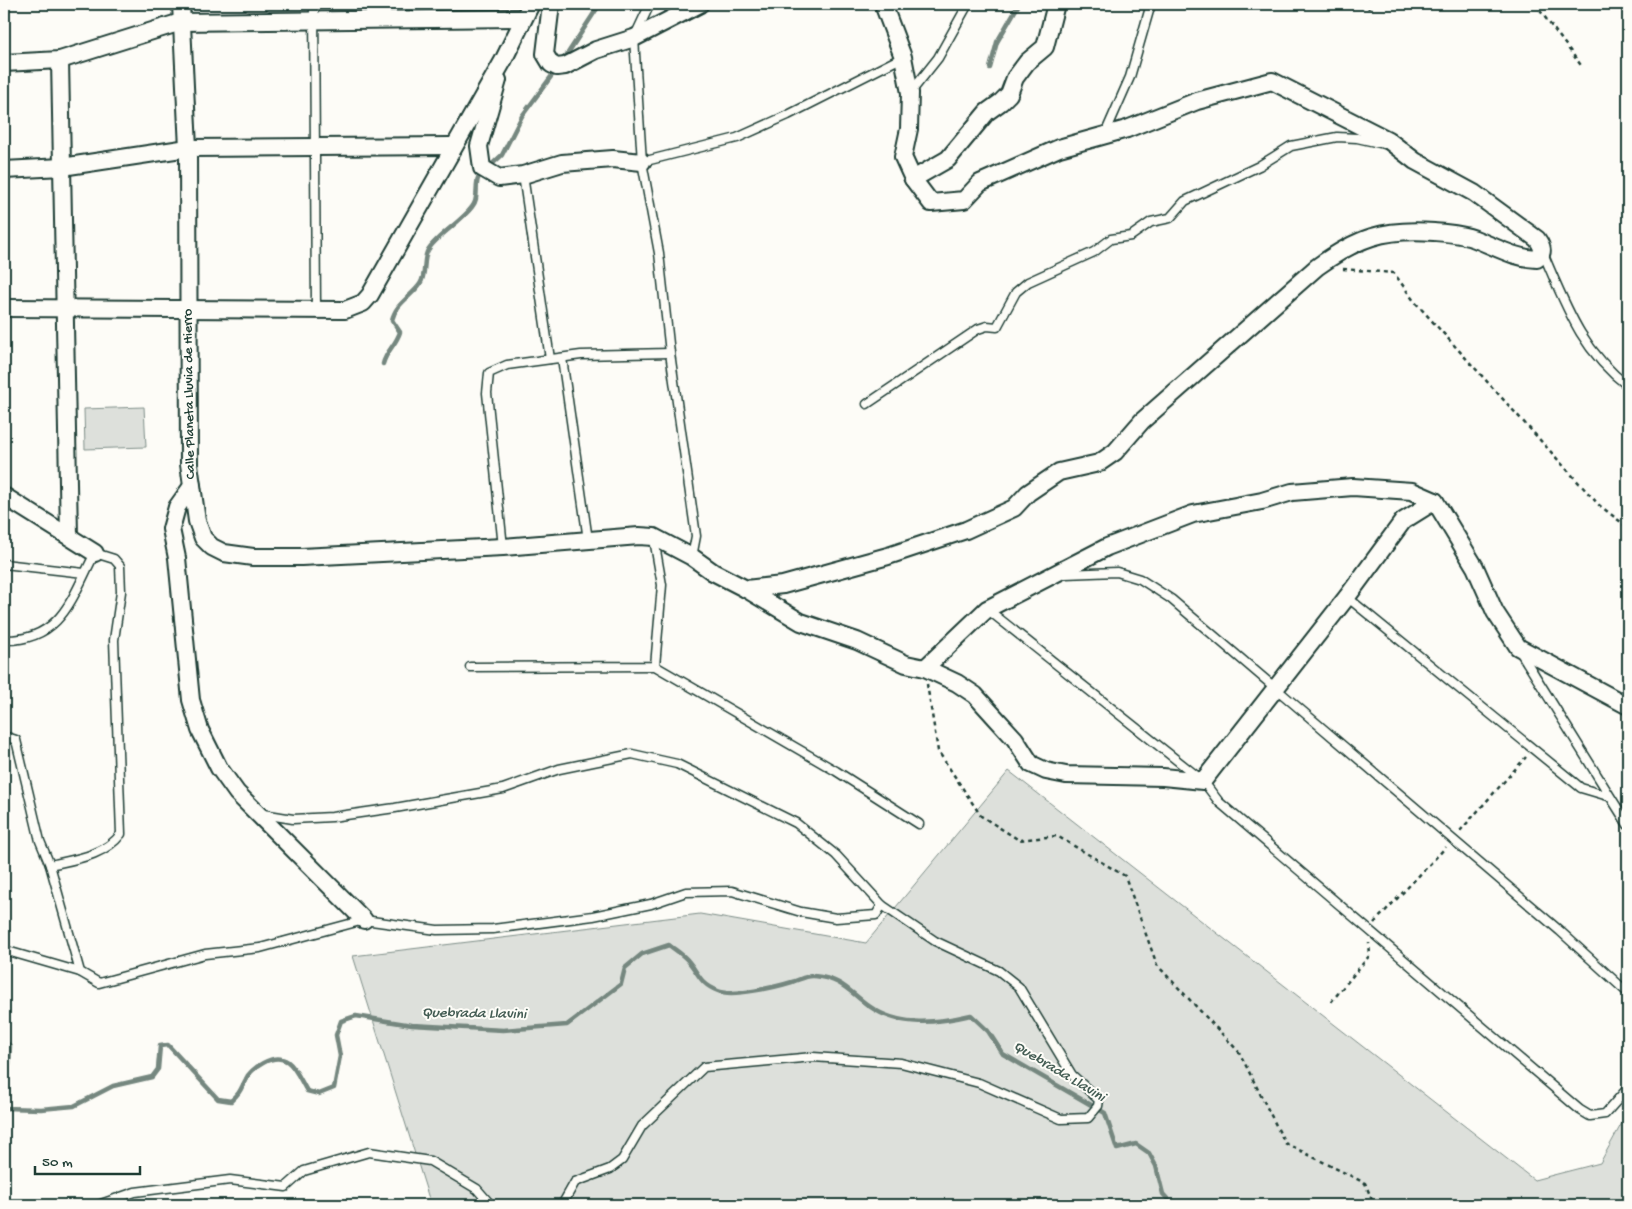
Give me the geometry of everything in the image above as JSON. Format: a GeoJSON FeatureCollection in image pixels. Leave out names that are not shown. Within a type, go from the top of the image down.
{"type":"FeatureCollection","features":[{"type":"Feature","properties":{"kind":"street","name":"Calle Planeta Lluvia de Hierro"},"geometry":{"type":"LineString","coordinates":[[181,4],[188,148],[189,464],[198,527],[203,538],[212,547],[224,553],[301,557],[654,537]]}},
{"type":"Feature","properties":{"kind":"street"},"geometry":{"type":"LineString","coordinates":[[551,4],[545,54],[551,64],[557,67],[565,66],[596,50],[634,38],[700,4]]}},
{"type":"Feature","properties":{"kind":"street"},"geometry":{"type":"LineString","coordinates":[[746,589],[783,586],[888,556],[966,530],[1014,508],[1028,493],[1059,472],[1099,463],[1114,452],[1142,421],[1316,267],[1342,249],[1368,238],[1392,232],[1434,232],[1474,238],[1516,256],[1536,259],[1542,251],[1542,245],[1522,227],[1474,194],[1406,154],[1388,140],[1272,82],[1197,101],[1127,129],[1059,148],[980,183],[964,200],[931,203],[913,179],[903,157],[909,129],[910,93],[903,57],[883,4]]}},
{"type":"Feature","properties":{"kind":"street"},"geometry":{"type":"LineString","coordinates":[[913,179],[948,159],[987,112],[1009,94],[1014,78],[1045,47],[1056,4]]}},
{"type":"Feature","properties":{"kind":"street"},"geometry":{"type":"LineString","coordinates":[[4,63],[60,60],[181,22],[314,21],[527,11],[502,61],[452,146],[370,295],[355,308],[4,308]]}},
{"type":"Feature","properties":{"kind":"street"},"geometry":{"type":"LineString","coordinates":[[60,60],[68,536]]}},
{"type":"Feature","properties":{"kind":"street"},"geometry":{"type":"LineString","coordinates":[[502,61],[479,146],[482,168],[500,178],[522,175],[562,163],[613,160],[642,162]]}},
{"type":"Feature","properties":{"kind":"street"},"geometry":{"type":"LineString","coordinates":[[4,170],[62,167],[188,148],[452,146]]}},
{"type":"Feature","properties":{"kind":"street"},"geometry":{"type":"LineString","coordinates":[[192,486],[177,507],[171,529],[177,558],[191,700],[200,730],[218,768],[237,793],[364,920]]}},
{"type":"Feature","properties":{"kind":"street"},"geometry":{"type":"LineString","coordinates":[[925,668],[987,610],[1107,547],[1193,514],[1262,501],[1292,492],[1363,487],[1412,491],[1435,501],[1474,567],[1495,612],[1518,647],[1628,706]]}},
{"type":"Feature","properties":{"kind":"street"},"geometry":{"type":"LineString","coordinates":[[4,496],[95,553]]}},
{"type":"Feature","properties":{"kind":"street"},"geometry":{"type":"LineString","coordinates":[[654,537],[692,557],[713,572],[746,589],[801,622],[857,641],[906,664],[925,668],[957,683],[975,694],[1015,740],[1031,764],[1046,771],[1066,775],[1163,777],[1203,782],[1347,597],[1403,521],[1435,501]]}},
{"type":"Feature","properties":{"kind":"lane"},"geometry":{"type":"LineString","coordinates":[[314,4],[316,309]]}},
{"type":"Feature","properties":{"kind":"lane"},"geometry":{"type":"LineString","coordinates":[[650,4],[634,38],[642,162],[659,252],[670,353],[696,536],[692,557]]}},
{"type":"Feature","properties":{"kind":"lane"},"geometry":{"type":"LineString","coordinates":[[910,93],[938,58],[968,4]]}},
{"type":"Feature","properties":{"kind":"lane"},"geometry":{"type":"LineString","coordinates":[[1104,135],[1130,77],[1151,4]]}},
{"type":"Feature","properties":{"kind":"lane"},"geometry":{"type":"LineString","coordinates":[[642,162],[737,138],[788,115],[903,57]]}},
{"type":"Feature","properties":{"kind":"lane"},"geometry":{"type":"LineString","coordinates":[[867,404],[978,329],[987,326],[997,327],[1016,292],[1028,282],[1094,252],[1111,239],[1131,236],[1151,222],[1170,218],[1184,201],[1259,166],[1291,146],[1337,137],[1357,138],[1384,144],[1406,154]]}},
{"type":"Feature","properties":{"kind":"lane"},"geometry":{"type":"LineString","coordinates":[[522,175],[550,359]]}},
{"type":"Feature","properties":{"kind":"lane"},"geometry":{"type":"LineString","coordinates":[[1542,251],[1582,337],[1595,357],[1628,386]]}},
{"type":"Feature","properties":{"kind":"lane"},"geometry":{"type":"LineString","coordinates":[[503,547],[486,383],[489,373],[497,368],[550,359],[670,353]]}},
{"type":"Feature","properties":{"kind":"lane"},"geometry":{"type":"LineString","coordinates":[[562,358],[588,540]]}},
{"type":"Feature","properties":{"kind":"lane"},"geometry":{"type":"LineString","coordinates":[[654,537],[662,585],[655,666]]}},
{"type":"Feature","properties":{"kind":"lane"},"geometry":{"type":"LineString","coordinates":[[4,640],[24,640],[39,635],[53,626],[66,607],[95,553],[114,559],[120,566],[121,592],[114,640],[121,834],[113,845],[94,854],[50,865]]}},
{"type":"Feature","properties":{"kind":"lane"},"geometry":{"type":"LineString","coordinates":[[4,564],[84,573]]}},
{"type":"Feature","properties":{"kind":"lane"},"geometry":{"type":"LineString","coordinates":[[1053,575],[1117,572],[1140,579],[1171,599],[1560,931],[1628,993]]}},
{"type":"Feature","properties":{"kind":"lane"},"geometry":{"type":"LineString","coordinates":[[1347,597],[1581,788],[1608,796]]}},
{"type":"Feature","properties":{"kind":"lane"},"geometry":{"type":"LineString","coordinates":[[987,610],[1203,782],[1219,802],[1580,1110],[1590,1116],[1605,1114],[1628,1088]]}},
{"type":"Feature","properties":{"kind":"lane"},"geometry":{"type":"LineString","coordinates":[[1518,647],[1608,796],[1628,825]]}},
{"type":"Feature","properties":{"kind":"lane"},"geometry":{"type":"LineString","coordinates":[[470,668],[655,666],[836,771],[919,824]]}},
{"type":"Feature","properties":{"kind":"lane"},"geometry":{"type":"LineString","coordinates":[[4,736],[16,740],[40,841],[50,865],[80,972]]}},
{"type":"Feature","properties":{"kind":"lane"},"geometry":{"type":"LineString","coordinates":[[258,813],[293,819],[332,817],[395,808],[503,789],[559,769],[632,754],[677,764],[796,823],[836,855],[882,905],[935,941],[999,971],[1018,987],[1072,1075],[1099,1100],[1088,1118],[1061,1119],[979,1083],[902,1063],[813,1057],[704,1067],[660,1106],[642,1126],[622,1160],[610,1169],[575,1182],[562,1205]]}},
{"type":"Feature","properties":{"kind":"lane"},"geometry":{"type":"LineString","coordinates":[[4,950],[80,972],[99,983],[205,954],[260,948],[364,920],[437,930],[493,929],[593,916],[651,904],[686,892],[732,891],[801,912],[836,918],[876,915],[882,905]]}},
{"type":"Feature","properties":{"kind":"lane"},"geometry":{"type":"LineString","coordinates":[[98,1205],[135,1192],[230,1180],[286,1187],[304,1171],[369,1152],[430,1161],[477,1189],[491,1205]]}},
{"type":"Feature","properties":{"kind":"path"},"geometry":{"type":"LineString","coordinates":[[1344,4],[1368,8],[1375,4]]}},
{"type":"Feature","properties":{"kind":"path"},"geometry":{"type":"LineString","coordinates":[[1535,4],[1583,68]]}},
{"type":"Feature","properties":{"kind":"path"},"geometry":{"type":"LineString","coordinates":[[1316,267],[1394,273],[1414,301],[1593,498],[1626,526],[1628,525]]}},
{"type":"Feature","properties":{"kind":"path"},"geometry":{"type":"LineString","coordinates":[[925,668],[938,751],[981,816],[1019,840],[1057,836],[1125,876],[1157,965],[1239,1052],[1285,1143],[1365,1183],[1374,1205]]}},
{"type":"Feature","properties":{"kind":"path"},"geometry":{"type":"LineString","coordinates":[[1331,1002],[1370,955],[1368,929],[1453,839],[1534,748]]}},
{"type":"Feature","properties":{"kind":"shaded area"},"geometry":{"type":"Polygon","coordinates":[[[144,407],[146,447],[85,449],[84,409],[144,407]]]}},
{"type":"Feature","properties":{"kind":"shaded area"},"geometry":{"type":"Polygon","coordinates":[[[1009,771],[1534,1180],[1600,1163],[1628,1112],[1628,1205],[431,1205],[353,956],[700,914],[866,943],[1009,771]]]}},
{"type":"Feature","properties":{"kind":"waterway"},"geometry":{"type":"LineString","coordinates":[[564,59],[600,4]]}},
{"type":"Feature","properties":{"kind":"waterway"},"geometry":{"type":"LineString","coordinates":[[990,68],[997,42],[1019,4]]}},
{"type":"Feature","properties":{"kind":"waterway"},"geometry":{"type":"LineString","coordinates":[[489,167],[502,155],[522,116],[556,70]]}},
{"type":"Feature","properties":{"kind":"waterway"},"geometry":{"type":"LineString","coordinates":[[383,364],[386,355],[400,332],[392,320],[394,314],[420,284],[428,250],[475,203],[477,180],[482,172]]}},
{"type":"Feature","properties":{"kind":"waterway","name":"Quebrada Llavini"},"geometry":{"type":"LineString","coordinates":[[4,1108],[41,1109],[74,1106],[113,1086],[152,1077],[158,1069],[160,1046],[168,1045],[218,1099],[231,1101],[239,1093],[247,1076],[263,1063],[272,1059],[286,1061],[295,1070],[307,1091],[319,1094],[334,1088],[340,1056],[336,1035],[341,1021],[356,1016],[412,1025],[503,1030],[567,1025],[621,984],[625,968],[642,954],[669,945],[687,959],[707,985],[725,993],[755,991],[814,976],[839,983],[869,1006],[893,1018],[919,1022],[971,1015],[988,1031],[1003,1054],[1105,1113],[1117,1149],[1136,1144],[1149,1153],[1156,1166],[1163,1194],[1173,1205]]}},
{"type":"Feature","properties":{"kind":"waterway","name":"Quebrada Llavini"},"geometry":{"type":"LineString","coordinates":[[4,1040],[10,1046],[9,1064],[4,1074]]}}]}
